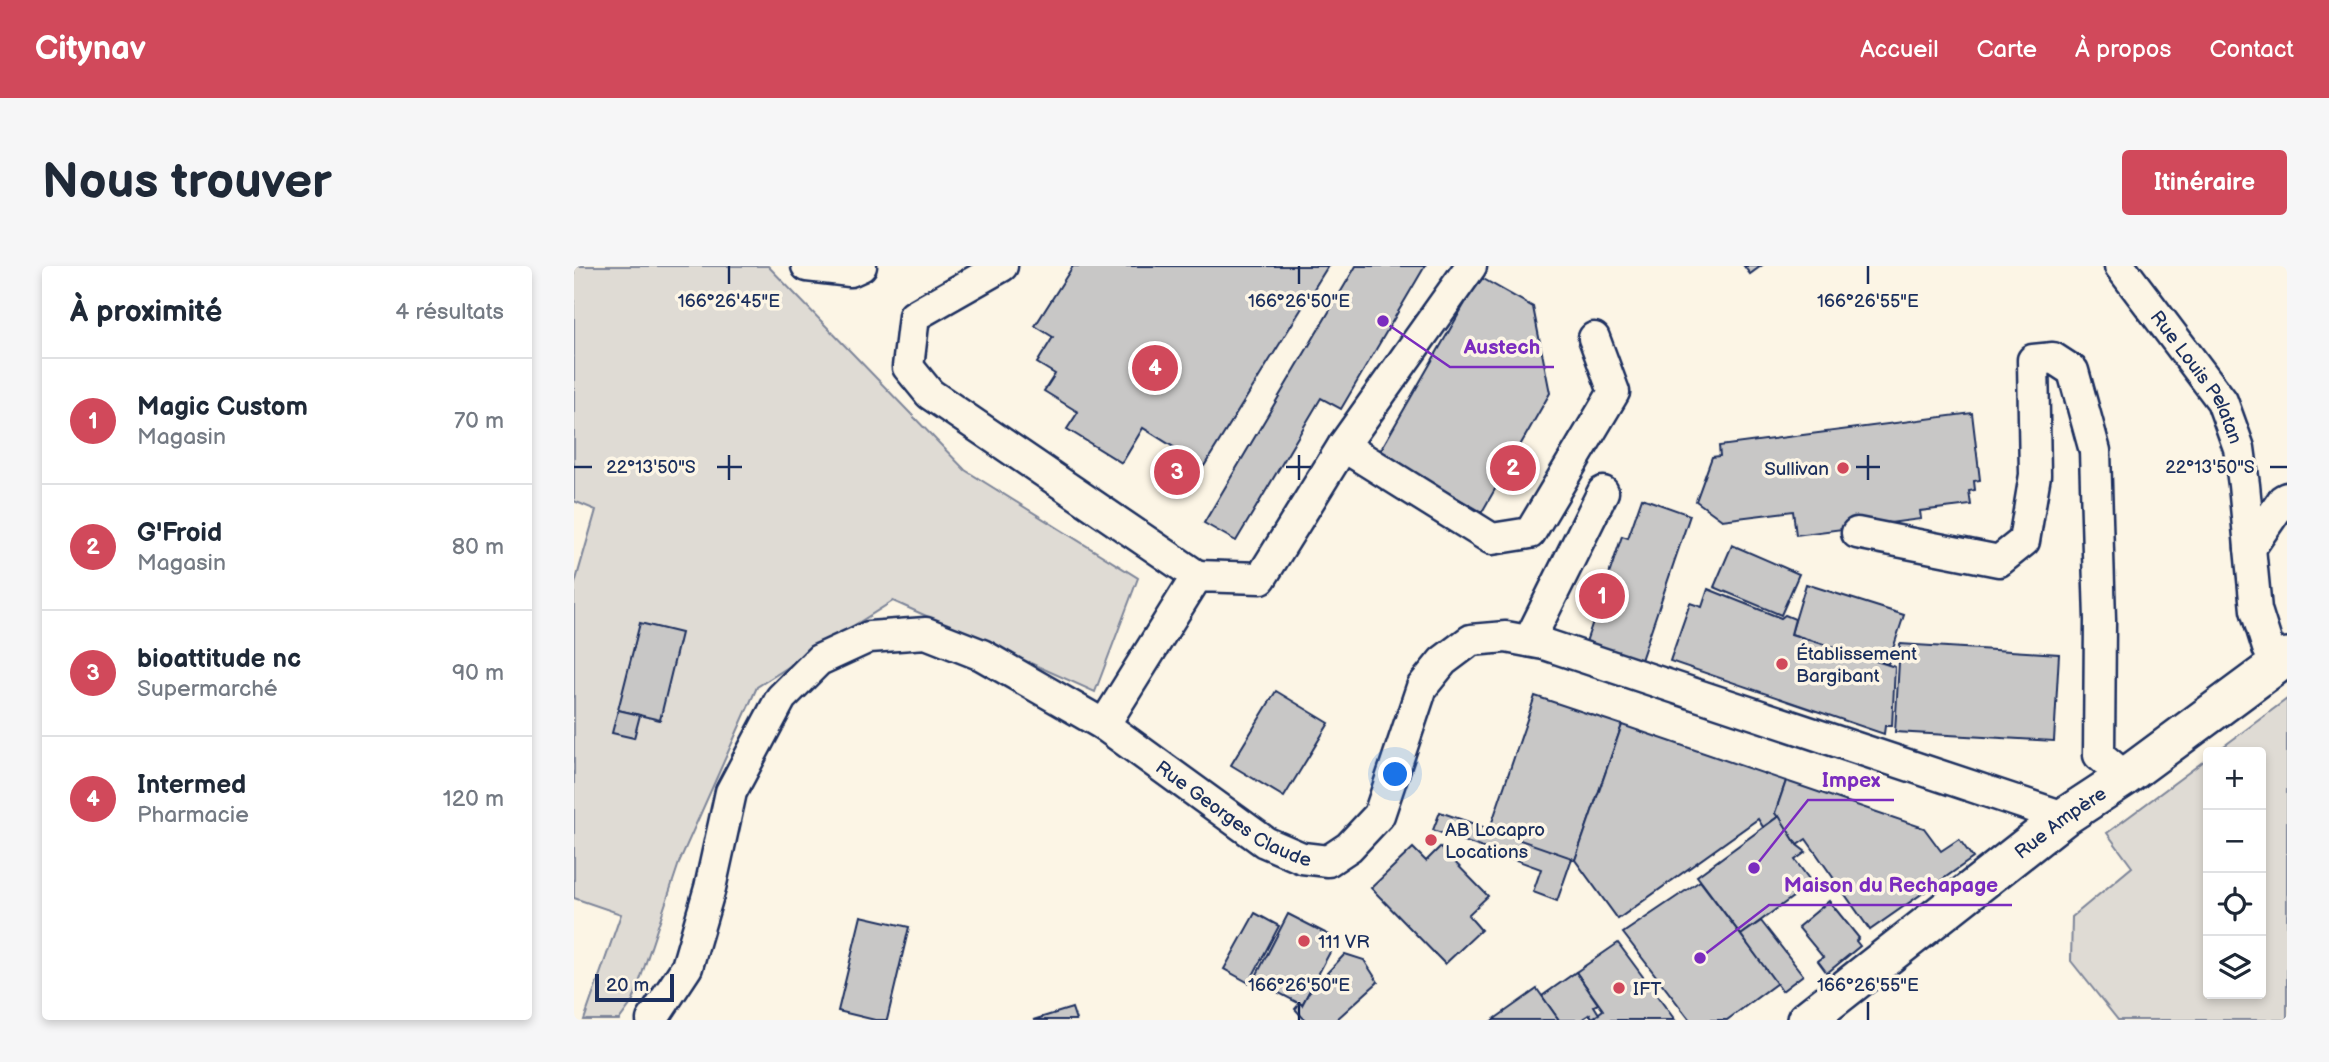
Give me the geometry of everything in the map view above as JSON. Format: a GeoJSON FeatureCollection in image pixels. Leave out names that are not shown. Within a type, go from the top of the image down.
{"type":"FeatureCollection","features":[{"type":"Feature","properties":{"kind":"main road","name":"Rue Ampère"},"geometry":{"type":"LineString","coordinates":[[1806,1020],[2064,817],[2124,777],[2283,661]]}},
{"type":"Feature","properties":{"kind":"street"},"geometry":{"type":"LineString","coordinates":[[807,266],[850,271],[861,266]]}},
{"type":"Feature","properties":{"kind":"street"},"geometry":{"type":"LineString","coordinates":[[1002,266],[914,316],[908,367],[930,394],[1197,576],[1261,578],[1343,446],[1471,266]]}},
{"type":"Feature","properties":{"kind":"street","name":"Rue Louis Pelatan"},"geometry":{"type":"LineString","coordinates":[[2120,266],[2222,401],[2239,448],[2256,610],[2268,648],[2283,661]]}},
{"type":"Feature","properties":{"kind":"street"},"geometry":{"type":"LineString","coordinates":[[1343,446],[1492,539],[1530,533],[1614,392],[1594,338]]}},
{"type":"Feature","properties":{"kind":"street"},"geometry":{"type":"LineString","coordinates":[[1857,533],[1999,561],[2024,541],[2035,475],[2033,360],[2053,358],[2073,371],[2095,451],[2100,620],[2099,755],[2124,777]]}},
{"type":"Feature","properties":{"kind":"street"},"geometry":{"type":"LineString","coordinates":[[1529,641],[1603,492]]}},
{"type":"Feature","properties":{"kind":"street"},"geometry":{"type":"LineString","coordinates":[[2250,548],[2287,498]]}},
{"type":"Feature","properties":{"kind":"street"},"geometry":{"type":"LineString","coordinates":[[1104,726],[1197,576]]}},
{"type":"Feature","properties":{"kind":"street","name":"Rue Georges Claude"},"geometry":{"type":"LineString","coordinates":[[652,1020],[687,967],[710,888],[731,792],[781,698],[819,660],[869,636],[926,634],[982,655],[1104,726],[1265,842],[1302,858],[1328,861],[1349,847],[1378,815],[1422,687],[1443,661],[1471,640],[1506,637],[1544,644],[2064,817]]}},
{"type":"Feature","properties":{"kind":"shaded area"},"geometry":{"type":"Polygon","coordinates":[[[574,266],[768,266],[965,470],[1138,578],[1095,692],[893,601],[757,687],[680,860],[633,1001],[619,1020],[584,1020],[621,914],[574,898],[574,587],[596,510],[574,501],[574,266]]]}},
{"type":"Feature","properties":{"kind":"shaded area"},"geometry":{"type":"Polygon","coordinates":[[[2287,699],[2287,1020],[2118,1020],[2071,961],[2072,917],[2132,867],[2107,833],[2203,762],[2203,999],[2266,999],[2266,747],[2223,747],[2287,699]]]}},
{"type":"Feature","properties":{"kind":"building"},"geometry":{"type":"Polygon","coordinates":[[[1073,266],[1328,266],[1204,466],[1143,428],[1122,463],[1067,429],[1078,412],[1044,391],[1055,374],[1037,363],[1053,337],[1035,326],[1073,266]]]}},
{"type":"Feature","properties":{"kind":"building"},"geometry":{"type":"Polygon","coordinates":[[[1356,266],[1425,266],[1341,409],[1321,398],[1236,541],[1204,523],[1356,266]]]}},
{"type":"Feature","properties":{"kind":"building"},"geometry":{"type":"Polygon","coordinates":[[[1744,266],[1761,266],[1750,274],[1744,266]]]}},
{"type":"Feature","properties":{"kind":"building"},"geometry":{"type":"Polygon","coordinates":[[[1480,277],[1533,307],[1550,393],[1482,512],[1379,453],[1480,277]]]}},
{"type":"Feature","properties":{"kind":"building","name":"Sullivan"},"geometry":{"type":"Polygon","coordinates":[[[1972,413],[1980,480],[1974,481],[1975,490],[1969,491],[1971,505],[1920,511],[1921,519],[1796,535],[1793,511],[1722,520],[1696,501],[1712,457],[1720,456],[1719,446],[1972,413]]]}},
{"type":"Feature","properties":{"kind":"building"},"geometry":{"type":"Polygon","coordinates":[[[1642,498],[1690,515],[1641,660],[1586,642],[1622,536],[1628,538],[1642,498]]]}},
{"type":"Feature","properties":{"kind":"building"},"geometry":{"type":"Polygon","coordinates":[[[1732,545],[1799,574],[1781,615],[1714,587],[1732,545]]]}},
{"type":"Feature","properties":{"kind":"building"},"geometry":{"type":"Polygon","coordinates":[[[1806,584],[1904,615],[1888,664],[1791,634],[1806,584]]]}},
{"type":"Feature","properties":{"kind":"building","name":"Établissement Bargibant"},"geometry":{"type":"Polygon","coordinates":[[[1708,589],[1781,618],[1785,615],[1795,619],[1791,634],[1895,667],[1892,726],[1885,726],[1884,734],[1670,661],[1690,603],[1702,607],[1708,589]]]}},
{"type":"Feature","properties":{"kind":"building"},"geometry":{"type":"Polygon","coordinates":[[[640,623],[681,633],[660,720],[618,710],[640,623]]]}},
{"type":"Feature","properties":{"kind":"building","name":"Établissement Bargibant"},"geometry":{"type":"Polygon","coordinates":[[[1900,644],[2059,654],[2054,741],[1895,732],[1900,644]]]}},
{"type":"Feature","properties":{"kind":"building"},"geometry":{"type":"Polygon","coordinates":[[[1276,691],[1329,723],[1284,797],[1231,765],[1276,691]]]}},
{"type":"Feature","properties":{"kind":"building"},"geometry":{"type":"Polygon","coordinates":[[[1535,696],[1622,725],[1575,860],[1489,831],[1535,696]]]}},
{"type":"Feature","properties":{"kind":"building"},"geometry":{"type":"Polygon","coordinates":[[[618,710],[640,715],[634,738],[612,733],[618,710]]]}},
{"type":"Feature","properties":{"kind":"building"},"geometry":{"type":"Polygon","coordinates":[[[1622,725],[1786,781],[1775,813],[1779,816],[1763,827],[1758,819],[1618,919],[1575,860],[1622,725]]]}},
{"type":"Feature","properties":{"kind":"building"},"geometry":{"type":"Polygon","coordinates":[[[1786,781],[1924,828],[1941,851],[1959,839],[1973,858],[1870,930],[1806,839],[1797,845],[1775,813],[1786,781]]]}},
{"type":"Feature","properties":{"kind":"building"},"geometry":{"type":"Polygon","coordinates":[[[1440,812],[1572,858],[1557,901],[1533,892],[1541,869],[1433,830],[1440,812]]]}},
{"type":"Feature","properties":{"kind":"building"},"geometry":{"type":"Polygon","coordinates":[[[1779,816],[1797,845],[1806,852],[1795,860],[1812,883],[1741,935],[1697,876],[1779,816]]]}},
{"type":"Feature","properties":{"kind":"building"},"geometry":{"type":"Polygon","coordinates":[[[1440,847],[1488,896],[1468,915],[1481,930],[1445,964],[1371,888],[1413,848],[1426,861],[1440,847]]]}},
{"type":"Feature","properties":{"kind":"building"},"geometry":{"type":"Polygon","coordinates":[[[1700,881],[1777,983],[1727,1020],[1690,1020],[1623,933],[1700,881]]]}},
{"type":"Feature","properties":{"kind":"building"},"geometry":{"type":"Polygon","coordinates":[[[1829,901],[1859,938],[1856,941],[1860,946],[1827,973],[1818,961],[1823,957],[1798,927],[1829,901]]]}},
{"type":"Feature","properties":{"kind":"building"},"geometry":{"type":"Polygon","coordinates":[[[1255,913],[1279,926],[1249,983],[1224,969],[1255,913]]]}},
{"type":"Feature","properties":{"kind":"building"},"geometry":{"type":"Polygon","coordinates":[[[1288,914],[1337,939],[1302,1005],[1254,980],[1288,914]]]}},
{"type":"Feature","properties":{"kind":"building"},"geometry":{"type":"Polygon","coordinates":[[[861,916],[909,927],[887,1020],[875,1020],[838,1011],[861,916]]]}},
{"type":"Feature","properties":{"kind":"building"},"geometry":{"type":"Polygon","coordinates":[[[1761,921],[1803,975],[1782,991],[1741,935],[1761,921]]]}},
{"type":"Feature","properties":{"kind":"building","name":"IFT"},"geometry":{"type":"Polygon","coordinates":[[[1618,943],[1675,1020],[1598,1020],[1595,1016],[1603,1010],[1576,972],[1618,943]]]}},
{"type":"Feature","properties":{"kind":"building"},"geometry":{"type":"Polygon","coordinates":[[[1345,954],[1364,960],[1378,982],[1336,1020],[1305,1020],[1295,1009],[1300,1003],[1302,1005],[1309,992],[1345,954]]]}},
{"type":"Feature","properties":{"kind":"building"},"geometry":{"type":"Polygon","coordinates":[[[1576,972],[1598,1004],[1594,1006],[1599,1014],[1592,1018],[1590,1014],[1581,1020],[1559,1020],[1542,996],[1576,972]]]}},
{"type":"Feature","properties":{"kind":"building"},"geometry":{"type":"Polygon","coordinates":[[[1537,989],[1559,1020],[1493,1020],[1537,989]]]}},
{"type":"Feature","properties":{"kind":"building"},"geometry":{"type":"Polygon","coordinates":[[[1072,1008],[1076,1020],[1033,1020],[1072,1008]]]}},
{"type":"Feature","properties":{"kind":"place","name":"Austech"},"geometry":{"type":"Point","coordinates":[1383,321]}},
{"type":"Feature","properties":{"kind":"place","name":"Intermed"},"geometry":{"type":"Point","coordinates":[1155,368]}},
{"type":"Feature","properties":{"kind":"place","name":"G'Froid"},"geometry":{"type":"Point","coordinates":[1513,468]}},
{"type":"Feature","properties":{"kind":"place","name":"Sullivan"},"geometry":{"type":"Point","coordinates":[1843,468]}},
{"type":"Feature","properties":{"kind":"place","name":"bioattitude nc"},"geometry":{"type":"Point","coordinates":[1177,472]}},
{"type":"Feature","properties":{"kind":"place","name":"Magic Custom"},"geometry":{"type":"Point","coordinates":[1602,596]}},
{"type":"Feature","properties":{"kind":"place","name":"Établissement Bargibant"},"geometry":{"type":"Point","coordinates":[1782,664]}},
{"type":"Feature","properties":{"kind":"place","name":"AB Locapro Locations"},"geometry":{"type":"Point","coordinates":[1431,840]}},
{"type":"Feature","properties":{"kind":"place","name":"Impex"},"geometry":{"type":"Point","coordinates":[1754,868]}},
{"type":"Feature","properties":{"kind":"place","name":"111 VR"},"geometry":{"type":"Point","coordinates":[1304,941]}},
{"type":"Feature","properties":{"kind":"place","name":"Maison du Rechapage"},"geometry":{"type":"Point","coordinates":[1700,958]}},
{"type":"Feature","properties":{"kind":"place","name":"IFT"},"geometry":{"type":"Point","coordinates":[1619,988]}}]}
